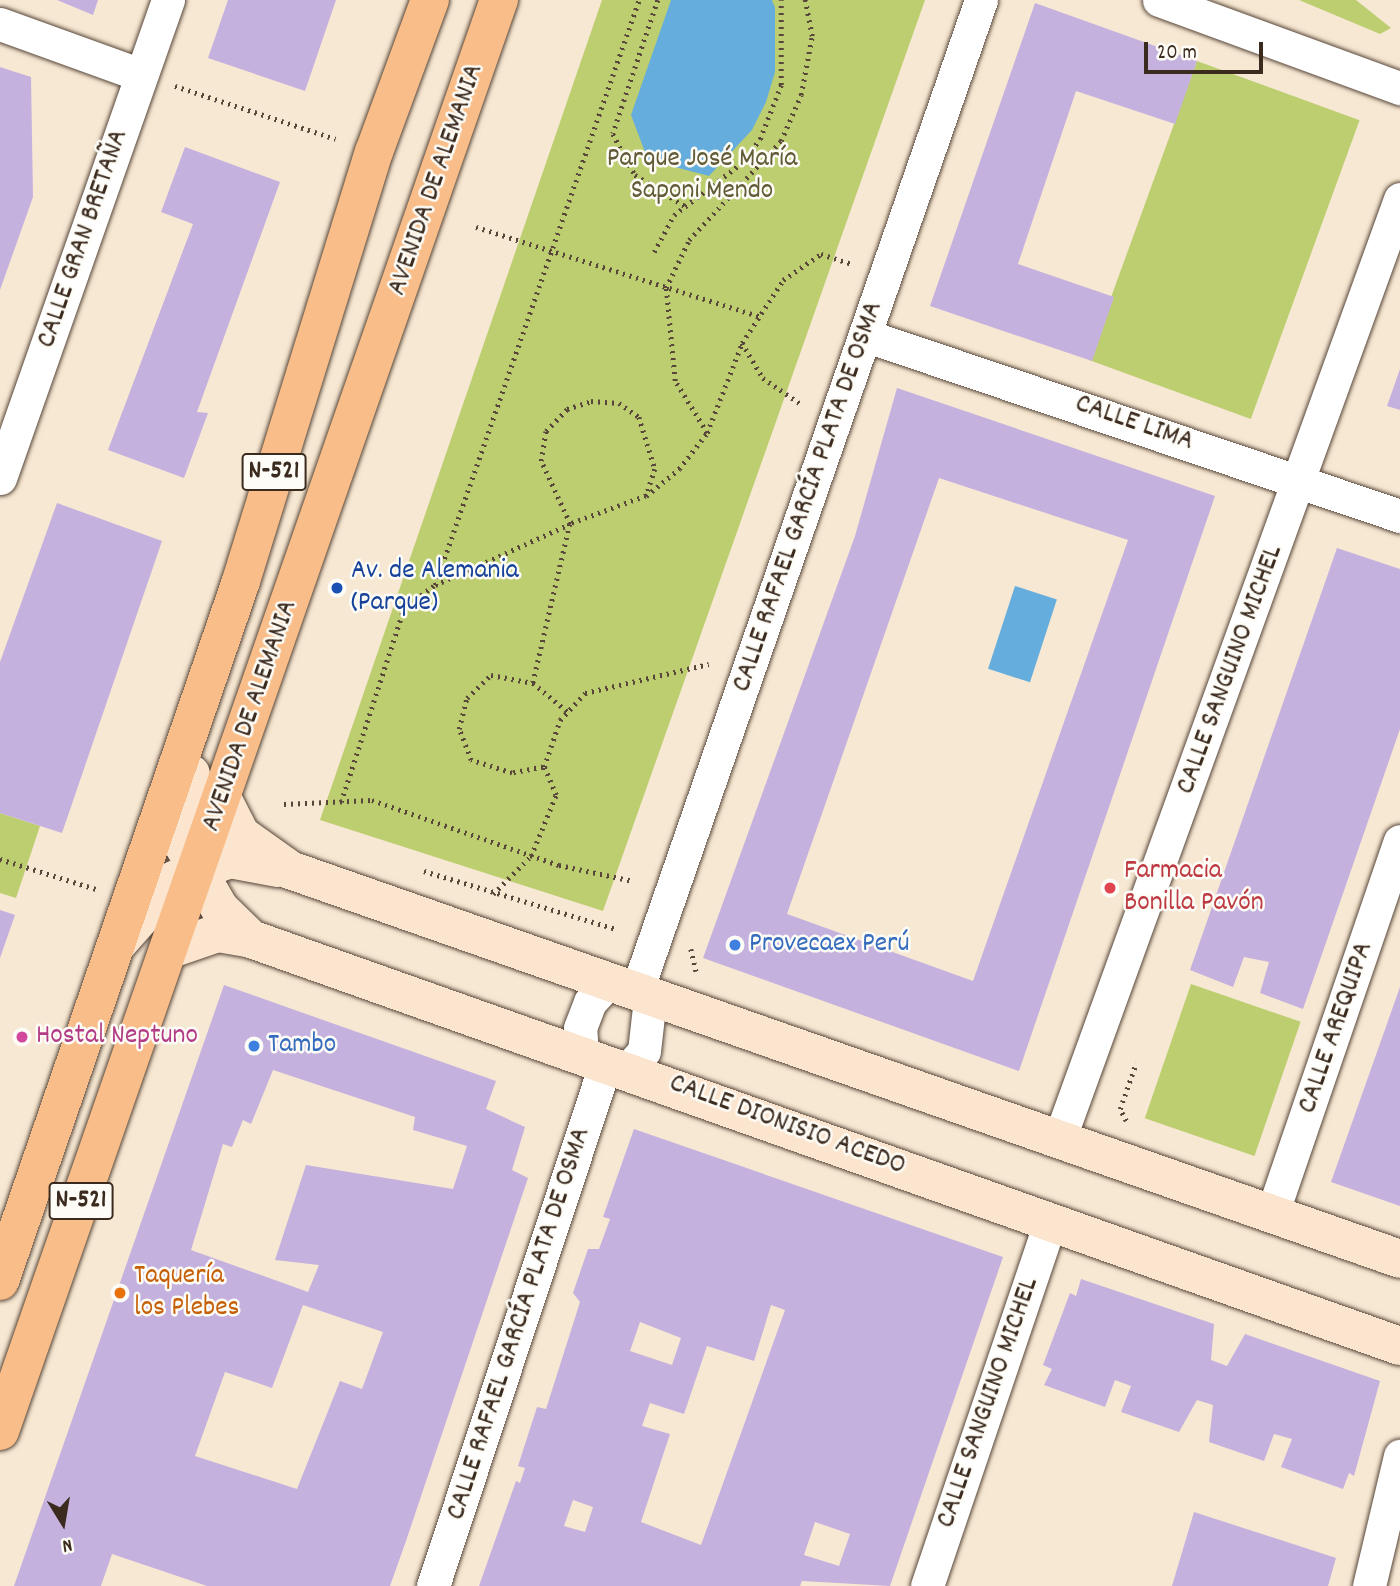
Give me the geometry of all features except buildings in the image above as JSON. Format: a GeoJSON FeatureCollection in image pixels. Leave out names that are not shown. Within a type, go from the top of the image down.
{"type":"FeatureCollection","features":[{"type":"Feature","properties":{"kind":"main road","name":"AVENIDA DE ALEMANIA"},"geometry":{"type":"LineString","coordinates":[[0,1281],[241,581],[374,152],[430,0]]}},
{"type":"Feature","properties":{"kind":"main road","name":"AVENIDA DE ALEMANIA"},"geometry":{"type":"LineString","coordinates":[[0,1431],[223,800],[499,0]]}},
{"type":"Feature","properties":{"kind":"main road"},"geometry":{"type":"LineString","coordinates":[[241,581],[177,820],[197,871],[220,909],[250,939]]}},
{"type":"Feature","properties":{"kind":"main road"},"geometry":{"type":"LineString","coordinates":[[223,800],[241,835],[290,870]]}},
{"type":"Feature","properties":{"kind":"main road"},"geometry":{"type":"LineString","coordinates":[[117,944],[174,880],[230,859],[290,870],[1400,1259]]}},
{"type":"Feature","properties":{"kind":"main road","name":"CALLE DIONISIO ACEDO"},"geometry":{"type":"LineString","coordinates":[[171,949],[218,933],[250,939],[605,1062],[1400,1346]]}},
{"type":"Feature","properties":{"kind":"street","name":"CALLE GRAN BRETAÑA"},"geometry":{"type":"LineString","coordinates":[[0,478],[168,0]]}},
{"type":"Feature","properties":{"kind":"street","name":"CALLE RAFAEL GARCÍA PLATA DE OSMA"},"geometry":{"type":"LineString","coordinates":[[632,992],[867,335],[981,0]]}},
{"type":"Feature","properties":{"kind":"street"},"geometry":{"type":"LineString","coordinates":[[1159,0],[1400,88]]}},
{"type":"Feature","properties":{"kind":"street"},"geometry":{"type":"LineString","coordinates":[[0,24],[141,75]]}},
{"type":"Feature","properties":{"kind":"street","name":"CALLE SANGUINO MICHEL"},"geometry":{"type":"LineString","coordinates":[[1059,1140],[1400,199]]}},
{"type":"Feature","properties":{"kind":"street","name":"CALLE LIMA"},"geometry":{"type":"LineString","coordinates":[[867,335],[1298,478],[1400,516]]}},
{"type":"Feature","properties":{"kind":"street","name":"CALLE AREQUIPA"},"geometry":{"type":"LineString","coordinates":[[1272,1214],[1342,1020],[1400,841]]}},
{"type":"Feature","properties":{"kind":"street"},"geometry":{"type":"LineString","coordinates":[[632,992],[644,1051],[605,1062],[580,1028],[590,1002],[632,992]]}},
{"type":"Feature","properties":{"kind":"street","name":"CALLE RAFAEL GARCÍA PLATA DE OSMA"},"geometry":{"type":"LineString","coordinates":[[433,1586],[605,1062]]}},
{"type":"Feature","properties":{"kind":"street","name":"CALLE SANGUINO MICHEL"},"geometry":{"type":"LineString","coordinates":[[927,1586],[1051,1220]]}},
{"type":"Feature","properties":{"kind":"street"},"geometry":{"type":"LineString","coordinates":[[1369,1586],[1400,1456]]}},
{"type":"Feature","properties":{"kind":"path"},"geometry":{"type":"LineString","coordinates":[[435,585],[639,0]]}},
{"type":"Feature","properties":{"kind":"path"},"geometry":{"type":"LineString","coordinates":[[658,0],[612,134],[635,175],[685,206]]}},
{"type":"Feature","properties":{"kind":"path"},"geometry":{"type":"LineString","coordinates":[[654,252],[685,206],[743,162],[760,139],[781,85],[781,0]]}},
{"type":"Feature","properties":{"kind":"path"},"geometry":{"type":"LineString","coordinates":[[707,433],[674,381],[666,288],[689,240],[781,142],[801,95],[812,36],[805,0]]}},
{"type":"Feature","properties":{"kind":"path"},"geometry":{"type":"LineString","coordinates":[[141,75],[374,152]]}},
{"type":"Feature","properties":{"kind":"path"},"geometry":{"type":"LineString","coordinates":[[476,228],[761,317]]}},
{"type":"Feature","properties":{"kind":"path"},"geometry":{"type":"LineString","coordinates":[[341,802],[404,608],[435,585],[570,524],[646,496],[679,469],[707,433],[742,343],[783,280],[821,254],[852,264],[847,276]]}},
{"type":"Feature","properties":{"kind":"path"},"geometry":{"type":"LineString","coordinates":[[742,343],[763,378],[801,404]]}},
{"type":"Feature","properties":{"kind":"path"},"geometry":{"type":"LineString","coordinates":[[797,417],[806,391]]}},
{"type":"Feature","properties":{"kind":"path"},"geometry":{"type":"LineString","coordinates":[[533,683],[570,524],[541,461],[546,431],[568,409],[591,401],[619,403],[639,417],[655,469],[646,496]]}},
{"type":"Feature","properties":{"kind":"path"},"geometry":{"type":"LineString","coordinates":[[705,677],[714,651]]}},
{"type":"Feature","properties":{"kind":"path"},"geometry":{"type":"LineString","coordinates":[[493,894],[531,856],[556,795],[544,767],[568,712],[585,693],[709,664]]}},
{"type":"Feature","properties":{"kind":"path"},"geometry":{"type":"LineString","coordinates":[[544,767],[512,773],[471,760],[459,729],[467,698],[491,676],[533,683],[568,712]]}},
{"type":"Feature","properties":{"kind":"path"},"geometry":{"type":"LineString","coordinates":[[284,804],[372,800],[531,856],[633,881]]}},
{"type":"Feature","properties":{"kind":"path"},"geometry":{"type":"LineString","coordinates":[[0,859],[130,900]]}},
{"type":"Feature","properties":{"kind":"path"},"geometry":{"type":"LineString","coordinates":[[629,894],[638,868]]}},
{"type":"Feature","properties":{"kind":"path"},"geometry":{"type":"LineString","coordinates":[[417,870],[615,933],[620,920]]}},
{"type":"Feature","properties":{"kind":"path"},"geometry":{"type":"LineString","coordinates":[[689,942],[696,974],[708,978]]}},
{"type":"Feature","properties":{"kind":"green space","name":"Parque José María Saponi Mendo"},"geometry":{"type":"Polygon","coordinates":[[[602,0],[925,0],[603,911],[320,820],[602,0]]]}},
{"type":"Feature","properties":{"kind":"green space"},"geometry":{"type":"Polygon","coordinates":[[[1299,0],[1356,0],[1391,28],[1380,34],[1299,0]]]}},
{"type":"Feature","properties":{"kind":"green space"},"geometry":{"type":"Polygon","coordinates":[[[1197,61],[1360,120],[1251,419],[1088,360],[1197,61]]]}},
{"type":"Feature","properties":{"kind":"green space"},"geometry":{"type":"Polygon","coordinates":[[[0,813],[40,826],[16,898],[0,893],[0,813]]]}},
{"type":"Feature","properties":{"kind":"green space"},"geometry":{"type":"Polygon","coordinates":[[[1191,984],[1301,1022],[1254,1156],[1145,1118],[1191,984]]]}},
{"type":"Feature","properties":{"kind":"water"},"geometry":{"type":"Polygon","coordinates":[[[671,0],[772,0],[775,8],[775,72],[766,102],[752,130],[709,176],[648,160],[631,115],[671,0]]]}},
{"type":"Feature","properties":{"kind":"water"},"geometry":{"type":"Polygon","coordinates":[[[1015,586],[1057,600],[1030,682],[988,669],[1015,586]]]}},
{"type":"Feature","properties":{"kind":"place","name":"Av. de Alemania (Parque)"},"geometry":{"type":"Point","coordinates":[337,588]}},
{"type":"Feature","properties":{"kind":"place","name":"Farmacia Bonilla Pavón"},"geometry":{"type":"Point","coordinates":[1110,888]}},
{"type":"Feature","properties":{"kind":"place","name":"Provecaex Perú"},"geometry":{"type":"Point","coordinates":[735,945]}},
{"type":"Feature","properties":{"kind":"place","name":"Hostal Neptuno"},"geometry":{"type":"Point","coordinates":[22,1037]}},
{"type":"Feature","properties":{"kind":"place","name":"Tambo"},"geometry":{"type":"Point","coordinates":[254,1046]}},
{"type":"Feature","properties":{"kind":"place","name":"Taquería los Plebes"},"geometry":{"type":"Point","coordinates":[120,1293]}}]}
